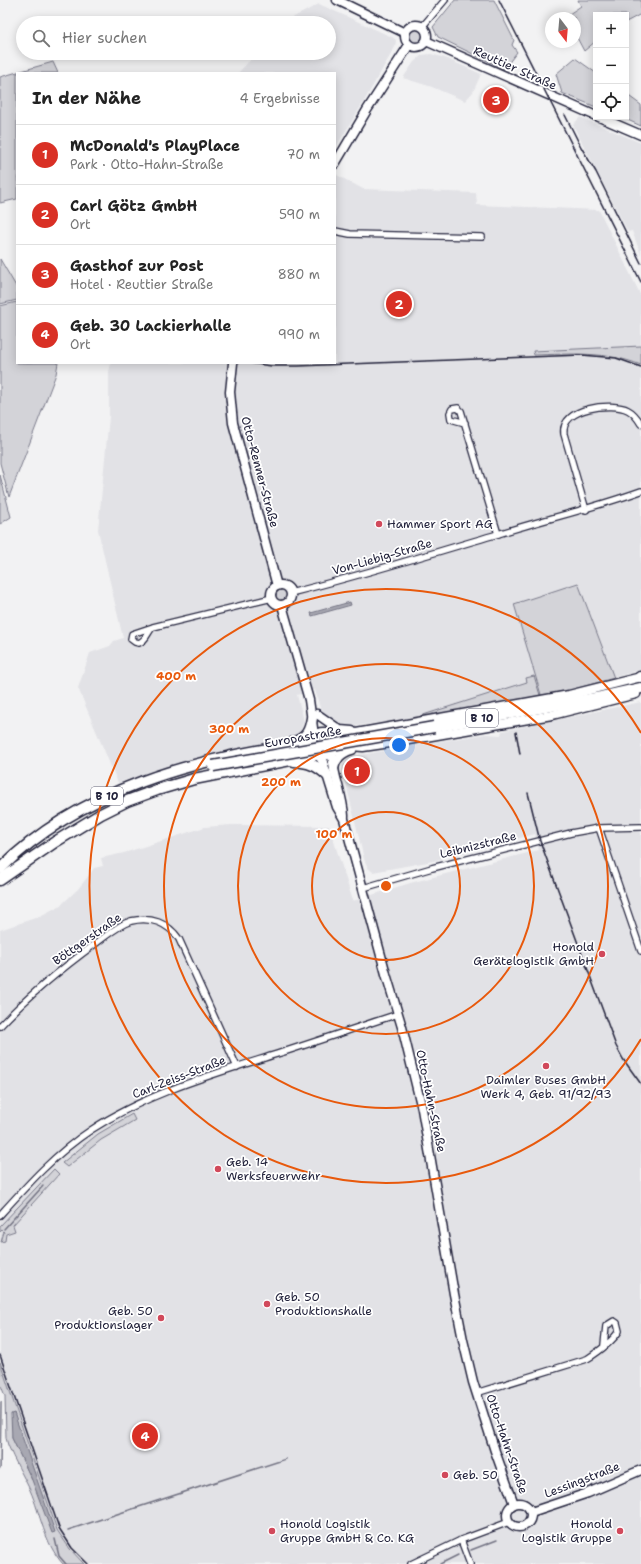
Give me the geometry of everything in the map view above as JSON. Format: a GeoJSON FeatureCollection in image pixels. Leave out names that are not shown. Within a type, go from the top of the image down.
{"type":"FeatureCollection","features":[{"type":"Feature","properties":{"kind":"highway","name":"Europastraße"},"geometry":{"type":"LineString","coordinates":[[559,704],[641,678]]}},
{"type":"Feature","properties":{"kind":"highway","name":"Europastraße"},"geometry":{"type":"LineString","coordinates":[[0,874],[42,841],[111,802],[176,777],[213,766],[602,697],[641,688]]}},
{"type":"Feature","properties":{"kind":"highway","name":"B 10"},"geometry":{"type":"LineString","coordinates":[[281,746],[299,741],[310,730],[314,716]]}},
{"type":"Feature","properties":{"kind":"highway","name":"B 10"},"geometry":{"type":"LineString","coordinates":[[0,874],[16,853],[42,834],[101,798],[125,787],[197,764],[231,755],[306,743],[313,738]]}},
{"type":"Feature","properties":{"kind":"highway"},"geometry":{"type":"LineString","coordinates":[[0,874],[101,814],[157,790],[194,779],[318,755]]}},
{"type":"Feature","properties":{"kind":"highway"},"geometry":{"type":"LineString","coordinates":[[286,760],[309,763],[331,774]]}},
{"type":"Feature","properties":{"kind":"street"},"geometry":{"type":"LineString","coordinates":[[337,0],[405,33]]}},
{"type":"Feature","properties":{"kind":"street"},"geometry":{"type":"LineString","coordinates":[[422,27],[445,0]]}},
{"type":"Feature","properties":{"kind":"street"},"geometry":{"type":"LineString","coordinates":[[413,25],[422,27],[427,34],[426,41],[419,47],[408,45],[405,39],[405,33],[408,28],[413,25]]}},
{"type":"Feature","properties":{"kind":"street","name":"Reuttier Straße"},"geometry":{"type":"LineString","coordinates":[[426,41],[593,115]]}},
{"type":"Feature","properties":{"kind":"street"},"geometry":{"type":"LineString","coordinates":[[336,162],[408,45]]}},
{"type":"Feature","properties":{"kind":"street"},"geometry":{"type":"LineString","coordinates":[[606,120],[641,135]]}},
{"type":"Feature","properties":{"kind":"street"},"geometry":{"type":"LineString","coordinates":[[336,231],[350,234],[482,237]]}},
{"type":"Feature","properties":{"kind":"street","name":"Otto-Renner-Straße"},"geometry":{"type":"LineString","coordinates":[[233,364],[230,392],[233,423],[278,586]]}},
{"type":"Feature","properties":{"kind":"street"},"geometry":{"type":"LineString","coordinates":[[586,510],[564,434],[564,425],[566,421],[571,416],[581,411],[596,408],[615,407],[630,411],[641,424]]}},
{"type":"Feature","properties":{"kind":"street"},"geometry":{"type":"LineString","coordinates":[[465,423],[498,534]]}},
{"type":"Feature","properties":{"kind":"street","name":"Von-Liebig-Straße"},"geometry":{"type":"LineString","coordinates":[[290,593],[409,561],[498,534],[586,510],[641,491]]}},
{"type":"Feature","properties":{"kind":"street"},"geometry":{"type":"LineString","coordinates":[[278,586],[286,587],[290,593],[288,602],[282,604],[276,603],[272,598],[272,591],[278,586]]}},
{"type":"Feature","properties":{"kind":"street"},"geometry":{"type":"LineString","coordinates":[[153,627],[272,598]]}},
{"type":"Feature","properties":{"kind":"street"},"geometry":{"type":"LineString","coordinates":[[282,604],[314,716],[311,748],[318,755],[325,756],[332,752],[335,743],[314,716]]}},
{"type":"Feature","properties":{"kind":"street","name":"Europastraße"},"geometry":{"type":"LineString","coordinates":[[328,734],[338,736],[569,695],[641,678]]}},
{"type":"Feature","properties":{"kind":"street","name":"Europastraße"},"geometry":{"type":"LineString","coordinates":[[332,752],[350,746],[363,747],[552,714],[641,692]]}},
{"type":"Feature","properties":{"kind":"street"},"geometry":{"type":"LineString","coordinates":[[314,716],[340,730],[360,732]]}},
{"type":"Feature","properties":{"kind":"street"},"geometry":{"type":"LineString","coordinates":[[313,738],[318,732],[328,734]]}},
{"type":"Feature","properties":{"kind":"street"},"geometry":{"type":"LineString","coordinates":[[331,774],[343,753],[363,747]]}},
{"type":"Feature","properties":{"kind":"street","name":"Otto-Hahn-Straße"},"geometry":{"type":"LineString","coordinates":[[332,752],[331,774],[337,807],[344,819],[411,1061],[423,1115],[463,1340],[476,1393],[514,1504]]}},
{"type":"Feature","properties":{"kind":"street","name":"Otto-Hahn-Straße"},"geometry":{"type":"LineString","coordinates":[[318,755],[331,774]]}},
{"type":"Feature","properties":{"kind":"street","name":"Leibnizstraße"},"geometry":{"type":"LineString","coordinates":[[363,888],[432,868],[554,837],[599,828],[641,827]]}},
{"type":"Feature","properties":{"kind":"street"},"geometry":{"type":"LineString","coordinates":[[599,828],[641,951]]}},
{"type":"Feature","properties":{"kind":"street","name":"Böttgerstraße"},"geometry":{"type":"LineString","coordinates":[[0,1026],[15,1010],[60,970],[124,924],[143,919],[154,920],[170,928],[179,939],[237,1066]]}},
{"type":"Feature","properties":{"kind":"street","name":"Carl-Zeiss-Straße"},"geometry":{"type":"LineString","coordinates":[[1,1211],[49,1164],[92,1129],[134,1106],[156,1096],[237,1066],[398,1014]]}},
{"type":"Feature","properties":{"kind":"street","name":"Otto-Hahn-Straße"},"geometry":{"type":"LineString","coordinates":[[476,1393],[579,1363],[594,1355],[604,1345]]}},
{"type":"Feature","properties":{"kind":"street","name":"Lessingstraße"},"geometry":{"type":"LineString","coordinates":[[531,1512],[588,1493],[641,1470]]}},
{"type":"Feature","properties":{"kind":"street"},"geometry":{"type":"LineString","coordinates":[[514,1504],[525,1504],[531,1512],[530,1519],[523,1526],[514,1526],[509,1522],[507,1512],[514,1504]]}},
{"type":"Feature","properties":{"kind":"street"},"geometry":{"type":"LineString","coordinates":[[411,1564],[461,1540],[509,1522]]}},
{"type":"Feature","properties":{"kind":"street"},"geometry":{"type":"LineString","coordinates":[[461,1540],[470,1564]]}},
{"type":"Feature","properties":{"kind":"shaded area"},"geometry":{"type":"Polygon","coordinates":[[[455,0],[494,0],[514,40],[512,45],[517,52],[504,69],[438,37],[433,27],[455,0]]]}},
{"type":"Feature","properties":{"kind":"shaded area"},"geometry":{"type":"Polygon","coordinates":[[[578,0],[641,0],[641,14],[629,20],[629,12],[593,12],[593,44],[584,51],[581,45],[581,12],[572,12],[581,6],[578,0]]]}},
{"type":"Feature","properties":{"kind":"shaded area"},"geometry":{"type":"Polygon","coordinates":[[[319,4],[396,40],[395,47],[336,147],[336,72],[239,72],[250,60],[336,60],[336,16],[296,16],[319,4]]]}},
{"type":"Feature","properties":{"kind":"shaded area"},"geometry":{"type":"Polygon","coordinates":[[[413,29],[419,29],[423,33],[423,39],[419,43],[413,43],[409,39],[409,33],[413,29]]]}},
{"type":"Feature","properties":{"kind":"shaded area"},"geometry":{"type":"Polygon","coordinates":[[[431,54],[445,58],[481,74],[473,92],[465,101],[432,87],[403,78],[414,62],[422,55],[431,54]]]}},
{"type":"Feature","properties":{"kind":"shaded area"},"geometry":{"type":"Polygon","coordinates":[[[575,58],[593,71],[593,106],[562,93],[556,74],[575,58]]]}},
{"type":"Feature","properties":{"kind":"shaded area"},"geometry":{"type":"Polygon","coordinates":[[[53,62],[58,72],[18,72],[53,62]]]}},
{"type":"Feature","properties":{"kind":"shaded area"},"geometry":{"type":"Polygon","coordinates":[[[16,72],[16,199],[0,203],[0,77],[16,72]]]}},
{"type":"Feature","properties":{"kind":"shaded area"},"geometry":{"type":"Polygon","coordinates":[[[629,96],[641,105],[641,126],[628,120],[629,120],[629,96]]]}},
{"type":"Feature","properties":{"kind":"shaded area"},"geometry":{"type":"Polygon","coordinates":[[[580,117],[641,143],[641,255],[632,231],[628,232],[573,125],[580,117]]]}},
{"type":"Feature","properties":{"kind":"shaded area"},"geometry":{"type":"Polygon","coordinates":[[[336,175],[363,189],[476,193],[477,205],[599,210],[641,296],[641,670],[541,698],[348,727],[340,725],[321,711],[315,690],[297,695],[304,721],[300,732],[292,738],[216,753],[171,765],[118,783],[78,688],[90,653],[110,646],[114,641],[123,638],[98,530],[109,417],[109,372],[111,364],[336,364],[336,175]]]}},
{"type":"Feature","properties":{"kind":"shaded area"},"geometry":{"type":"Polygon","coordinates":[[[0,259],[16,286],[16,300],[0,304],[0,259]]]}},
{"type":"Feature","properties":{"kind":"shaded area"},"geometry":{"type":"Polygon","coordinates":[[[16,302],[16,364],[58,364],[56,374],[9,497],[0,463],[0,306],[16,302]]]}},
{"type":"Feature","properties":{"kind":"shaded area"},"geometry":{"type":"Polygon","coordinates":[[[641,346],[641,365],[615,357],[602,355],[534,355],[533,351],[641,346]]]}},
{"type":"Feature","properties":{"kind":"shaded area"},"geometry":{"type":"Polygon","coordinates":[[[0,475],[11,517],[0,524],[0,475]]]}},
{"type":"Feature","properties":{"kind":"shaded area"},"geometry":{"type":"Polygon","coordinates":[[[578,583],[614,678],[542,698],[514,604],[578,583]]]}},
{"type":"Feature","properties":{"kind":"shaded area"},"geometry":{"type":"Polygon","coordinates":[[[280,590],[284,590],[288,596],[284,602],[280,602],[276,598],[276,594],[280,590]]]}},
{"type":"Feature","properties":{"kind":"shaded area"},"geometry":{"type":"Polygon","coordinates":[[[350,602],[351,605],[312,616],[311,613],[350,602]]]}},
{"type":"Feature","properties":{"kind":"shaded area"},"geometry":{"type":"Polygon","coordinates":[[[534,676],[541,698],[421,719],[420,716],[527,682],[526,678],[534,676]]]}},
{"type":"Feature","properties":{"kind":"shaded area"},"geometry":{"type":"Polygon","coordinates":[[[641,702],[641,1564],[84,1564],[70,1549],[57,1530],[0,1362],[0,930],[38,917],[61,905],[78,889],[94,868],[103,866],[101,858],[124,853],[205,827],[231,825],[329,826],[353,901],[410,883],[539,850],[535,834],[433,861],[373,872],[368,868],[364,859],[342,766],[343,760],[348,757],[485,734],[501,735],[502,731],[641,702]]]}},
{"type":"Feature","properties":{"kind":"shaded area"},"geometry":{"type":"Polygon","coordinates":[[[132,1114],[135,1120],[101,1140],[67,1167],[62,1163],[98,1134],[132,1114]]]}},
{"type":"Feature","properties":{"kind":"shaded area"},"geometry":{"type":"Polygon","coordinates":[[[54,1169],[59,1174],[13,1225],[15,1231],[6,1234],[5,1241],[1,1242],[4,1232],[2,1230],[0,1232],[0,1226],[54,1169]]]}},
{"type":"Feature","properties":{"kind":"shaded area"},"geometry":{"type":"Polygon","coordinates":[[[0,1362],[57,1530],[70,1549],[84,1564],[63,1564],[51,1547],[34,1499],[8,1445],[6,1438],[5,1396],[0,1383],[0,1362]],[[14,1413],[12,1438],[32,1480],[14,1413]]]}},
{"type":"Feature","properties":{"kind":"shaded area"},"geometry":{"type":"Polygon","coordinates":[[[14,1413],[55,1532],[52,1533],[32,1480],[12,1438],[11,1414],[14,1413]]]}},
{"type":"Feature","properties":{"kind":"waterway"},"geometry":{"type":"LineString","coordinates":[[4,1229],[43,1186]]}},
{"type":"Feature","properties":{"kind":"waterway"},"geometry":{"type":"LineString","coordinates":[[0,1469],[1,1402]]}},
{"type":"Feature","properties":{"kind":"waterway"},"geometry":{"type":"LineString","coordinates":[[68,1530],[286,1459]]}},
{"type":"Feature","properties":{"kind":"waterway"},"geometry":{"type":"LineString","coordinates":[[55,1539],[59,1556],[66,1564]]}},
{"type":"Feature","properties":{"kind":"waterway"},"geometry":{"type":"LineString","coordinates":[[471,1550],[497,1540]]}},
{"type":"Feature","properties":{"kind":"waterway"},"geometry":{"type":"LineString","coordinates":[[440,1564],[458,1555]]}},
{"type":"Feature","properties":{"kind":"railway"},"geometry":{"type":"LineString","coordinates":[[499,0],[641,282]]}},
{"type":"Feature","properties":{"kind":"railway"},"geometry":{"type":"LineString","coordinates":[[565,115],[581,147],[596,172],[641,263]]}},
{"type":"Feature","properties":{"kind":"railway"},"geometry":{"type":"LineString","coordinates":[[257,364],[272,366],[298,366],[582,355],[616,358],[641,367]]}},
{"type":"Feature","properties":{"kind":"railway"},"geometry":{"type":"LineString","coordinates":[[516,732],[520,754]]}},
{"type":"Feature","properties":{"kind":"railway"},"geometry":{"type":"LineString","coordinates":[[528,793],[540,841],[616,1046],[623,1059],[641,1084]]}},
{"type":"Feature","properties":{"kind":"railway"},"geometry":{"type":"LineString","coordinates":[[0,1355],[59,1528],[72,1548],[88,1564]]}},
{"type":"Feature","properties":{"kind":"place","name":"Gasthof zur Post"},"geometry":{"type":"Point","coordinates":[496,100]}},
{"type":"Feature","properties":{"kind":"place","name":"Carl Götz GmbH"},"geometry":{"type":"Point","coordinates":[399,304]}},
{"type":"Feature","properties":{"kind":"place","name":"Hammer Sport AG"},"geometry":{"type":"Point","coordinates":[379,524]}},
{"type":"Feature","properties":{"kind":"place","name":"McDonald's PlayPlace"},"geometry":{"type":"Point","coordinates":[357,771]}},
{"type":"Feature","properties":{"kind":"place","name":"Honold Gerätelogistik GmbH"},"geometry":{"type":"Point","coordinates":[602,954]}},
{"type":"Feature","properties":{"kind":"place","name":"Daimler Buses GmbH Werk 4, Geb. 91/92/93"},"geometry":{"type":"Point","coordinates":[546,1066]}},
{"type":"Feature","properties":{"kind":"place","name":"Geb. 14 Werksfeuerwehr"},"geometry":{"type":"Point","coordinates":[218,1169]}},
{"type":"Feature","properties":{"kind":"place","name":"Geb. 50 Produktionshalle"},"geometry":{"type":"Point","coordinates":[267,1304]}},
{"type":"Feature","properties":{"kind":"place","name":"Geb. 50 Produktionslager"},"geometry":{"type":"Point","coordinates":[161,1318]}},
{"type":"Feature","properties":{"kind":"place","name":"Geb. 30 Lackierhalle"},"geometry":{"type":"Point","coordinates":[145,1436]}},
{"type":"Feature","properties":{"kind":"place","name":"Geb. 50"},"geometry":{"type":"Point","coordinates":[445,1475]}},
{"type":"Feature","properties":{"kind":"place","name":"Honold Logistik Gruppe GmbH & Co. KG"},"geometry":{"type":"Point","coordinates":[272,1531]}},
{"type":"Feature","properties":{"kind":"place","name":"Honold Logistik Gruppe"},"geometry":{"type":"Point","coordinates":[620,1531]}}]}
